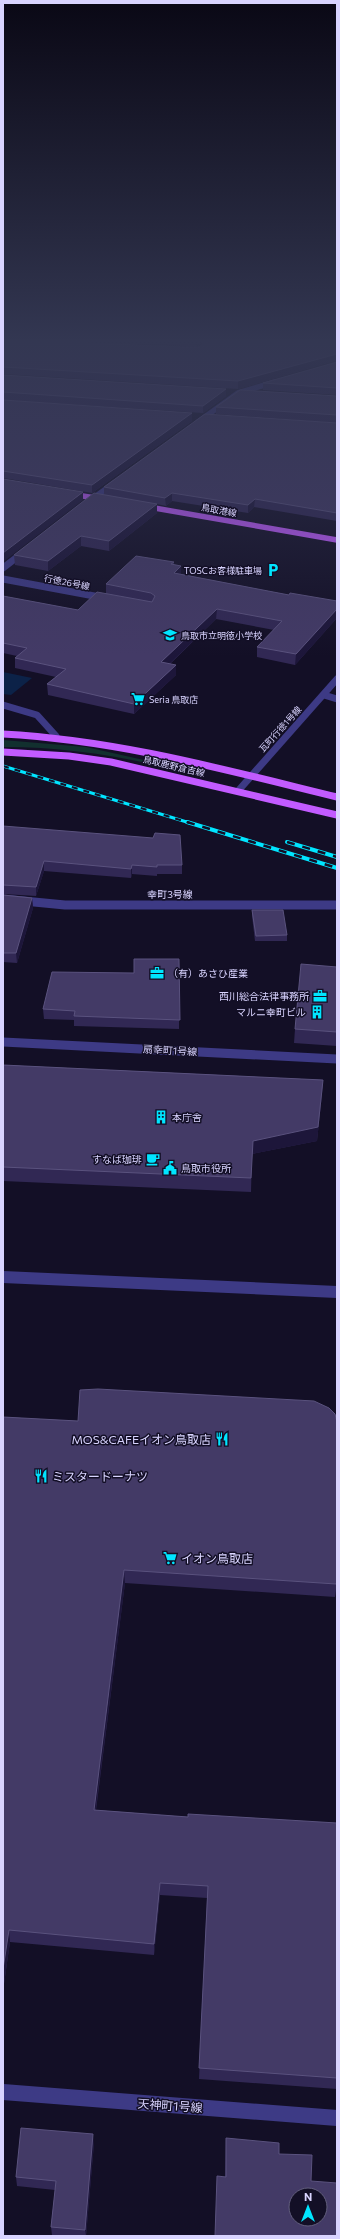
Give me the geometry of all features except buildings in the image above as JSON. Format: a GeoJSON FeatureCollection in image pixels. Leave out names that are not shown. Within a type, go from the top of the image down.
{"type":"FeatureCollection","features":[{"type":"Feature","properties":{"kind":"main road"},"geometry":{"type":"LineString","coordinates":[[60,492],[107,500]]}},
{"type":"Feature","properties":{"kind":"main road","name":"鳥取港線"},"geometry":{"type":"LineString","coordinates":[[136,505],[337,540]]}},
{"type":"Feature","properties":{"kind":"main road","name":"鳥取鹿野倉吉線"},"geometry":{"type":"LineString","coordinates":[[3,734],[56,736],[122,747],[337,797]]}},
{"type":"Feature","properties":{"kind":"main road","name":"鳥取鹿野倉吉線"},"geometry":{"type":"LineString","coordinates":[[3,752],[89,758],[238,791],[337,815]]}},
{"type":"Feature","properties":{"kind":"street"},"geometry":{"type":"LineString","coordinates":[[85,504],[118,480]]}},
{"type":"Feature","properties":{"kind":"street"},"geometry":{"type":"LineString","coordinates":[[3,568],[28,548]]}},
{"type":"Feature","properties":{"kind":"street","name":"行徳26号線"},"geometry":{"type":"LineString","coordinates":[[3,579],[112,599]]}},
{"type":"Feature","properties":{"kind":"street","name":"瓦町行徳1号線"},"geometry":{"type":"LineString","coordinates":[[238,791],[337,679]]}},
{"type":"Feature","properties":{"kind":"street"},"geometry":{"type":"LineString","coordinates":[[324,695],[337,699]]}},
{"type":"Feature","properties":{"kind":"street"},"geometry":{"type":"LineString","coordinates":[[3,705],[37,715],[56,736]]}},
{"type":"Feature","properties":{"kind":"street","name":"幸町3号線"},"geometry":{"type":"LineString","coordinates":[[3,899],[65,905],[337,905]]}},
{"type":"Feature","properties":{"kind":"street","name":"扇幸町1号線"},"geometry":{"type":"LineString","coordinates":[[3,1042],[337,1059]]}},
{"type":"Feature","properties":{"kind":"street"},"geometry":{"type":"LineString","coordinates":[[3,1277],[337,1292]]}},
{"type":"Feature","properties":{"kind":"street","name":"天神町1号線"},"geometry":{"type":"LineString","coordinates":[[3,2092],[337,2118]]}},
{"type":"Feature","properties":{"kind":"green space"},"geometry":{"type":"Polygon","coordinates":[[[3,740],[86,747],[175,767],[173,769],[109,756],[67,750],[3,747],[3,740]]]}},
{"type":"Feature","properties":{"kind":"water"},"geometry":{"type":"Polygon","coordinates":[[[3,672],[32,678],[11,695],[3,694],[3,672]]]}},
{"type":"Feature","properties":{"kind":"railway"},"geometry":{"type":"LineString","coordinates":[[3,766],[190,823]]}},
{"type":"Feature","properties":{"kind":"railway"},"geometry":{"type":"LineString","coordinates":[[187,822],[337,868]]}},
{"type":"Feature","properties":{"kind":"railway"},"geometry":{"type":"LineString","coordinates":[[287,842],[337,857]]}},
{"type":"Feature","properties":{"kind":"place","name":"TOSCお客様駐車場"},"geometry":{"type":"Point","coordinates":[273,570]}},
{"type":"Feature","properties":{"kind":"place","name":"鳥取市立明徳小学校"},"geometry":{"type":"Point","coordinates":[170,635]}},
{"type":"Feature","properties":{"kind":"place","name":"Seria 鳥取店"},"geometry":{"type":"Point","coordinates":[138,699]}},
{"type":"Feature","properties":{"kind":"place","name":"（有）あさひ産業"},"geometry":{"type":"Point","coordinates":[157,973]}},
{"type":"Feature","properties":{"kind":"place","name":"西川総合法律事務所"},"geometry":{"type":"Point","coordinates":[320,996]}},
{"type":"Feature","properties":{"kind":"place","name":"マルニ幸町ビル"},"geometry":{"type":"Point","coordinates":[317,1012]}},
{"type":"Feature","properties":{"kind":"place","name":"本庁舎"},"geometry":{"type":"Point","coordinates":[161,1117]}},
{"type":"Feature","properties":{"kind":"place","name":"すなば珈琲"},"geometry":{"type":"Point","coordinates":[153,1159]}},
{"type":"Feature","properties":{"kind":"place","name":"鳥取市役所"},"geometry":{"type":"Point","coordinates":[170,1168]}},
{"type":"Feature","properties":{"kind":"place","name":"MOS&CAFEイオン鳥取店"},"geometry":{"type":"Point","coordinates":[222,1439]}},
{"type":"Feature","properties":{"kind":"place","name":"ミスタードーナツ"},"geometry":{"type":"Point","coordinates":[41,1476]}},
{"type":"Feature","properties":{"kind":"place","name":"イオン鳥取店"},"geometry":{"type":"Point","coordinates":[170,1558]}}]}
